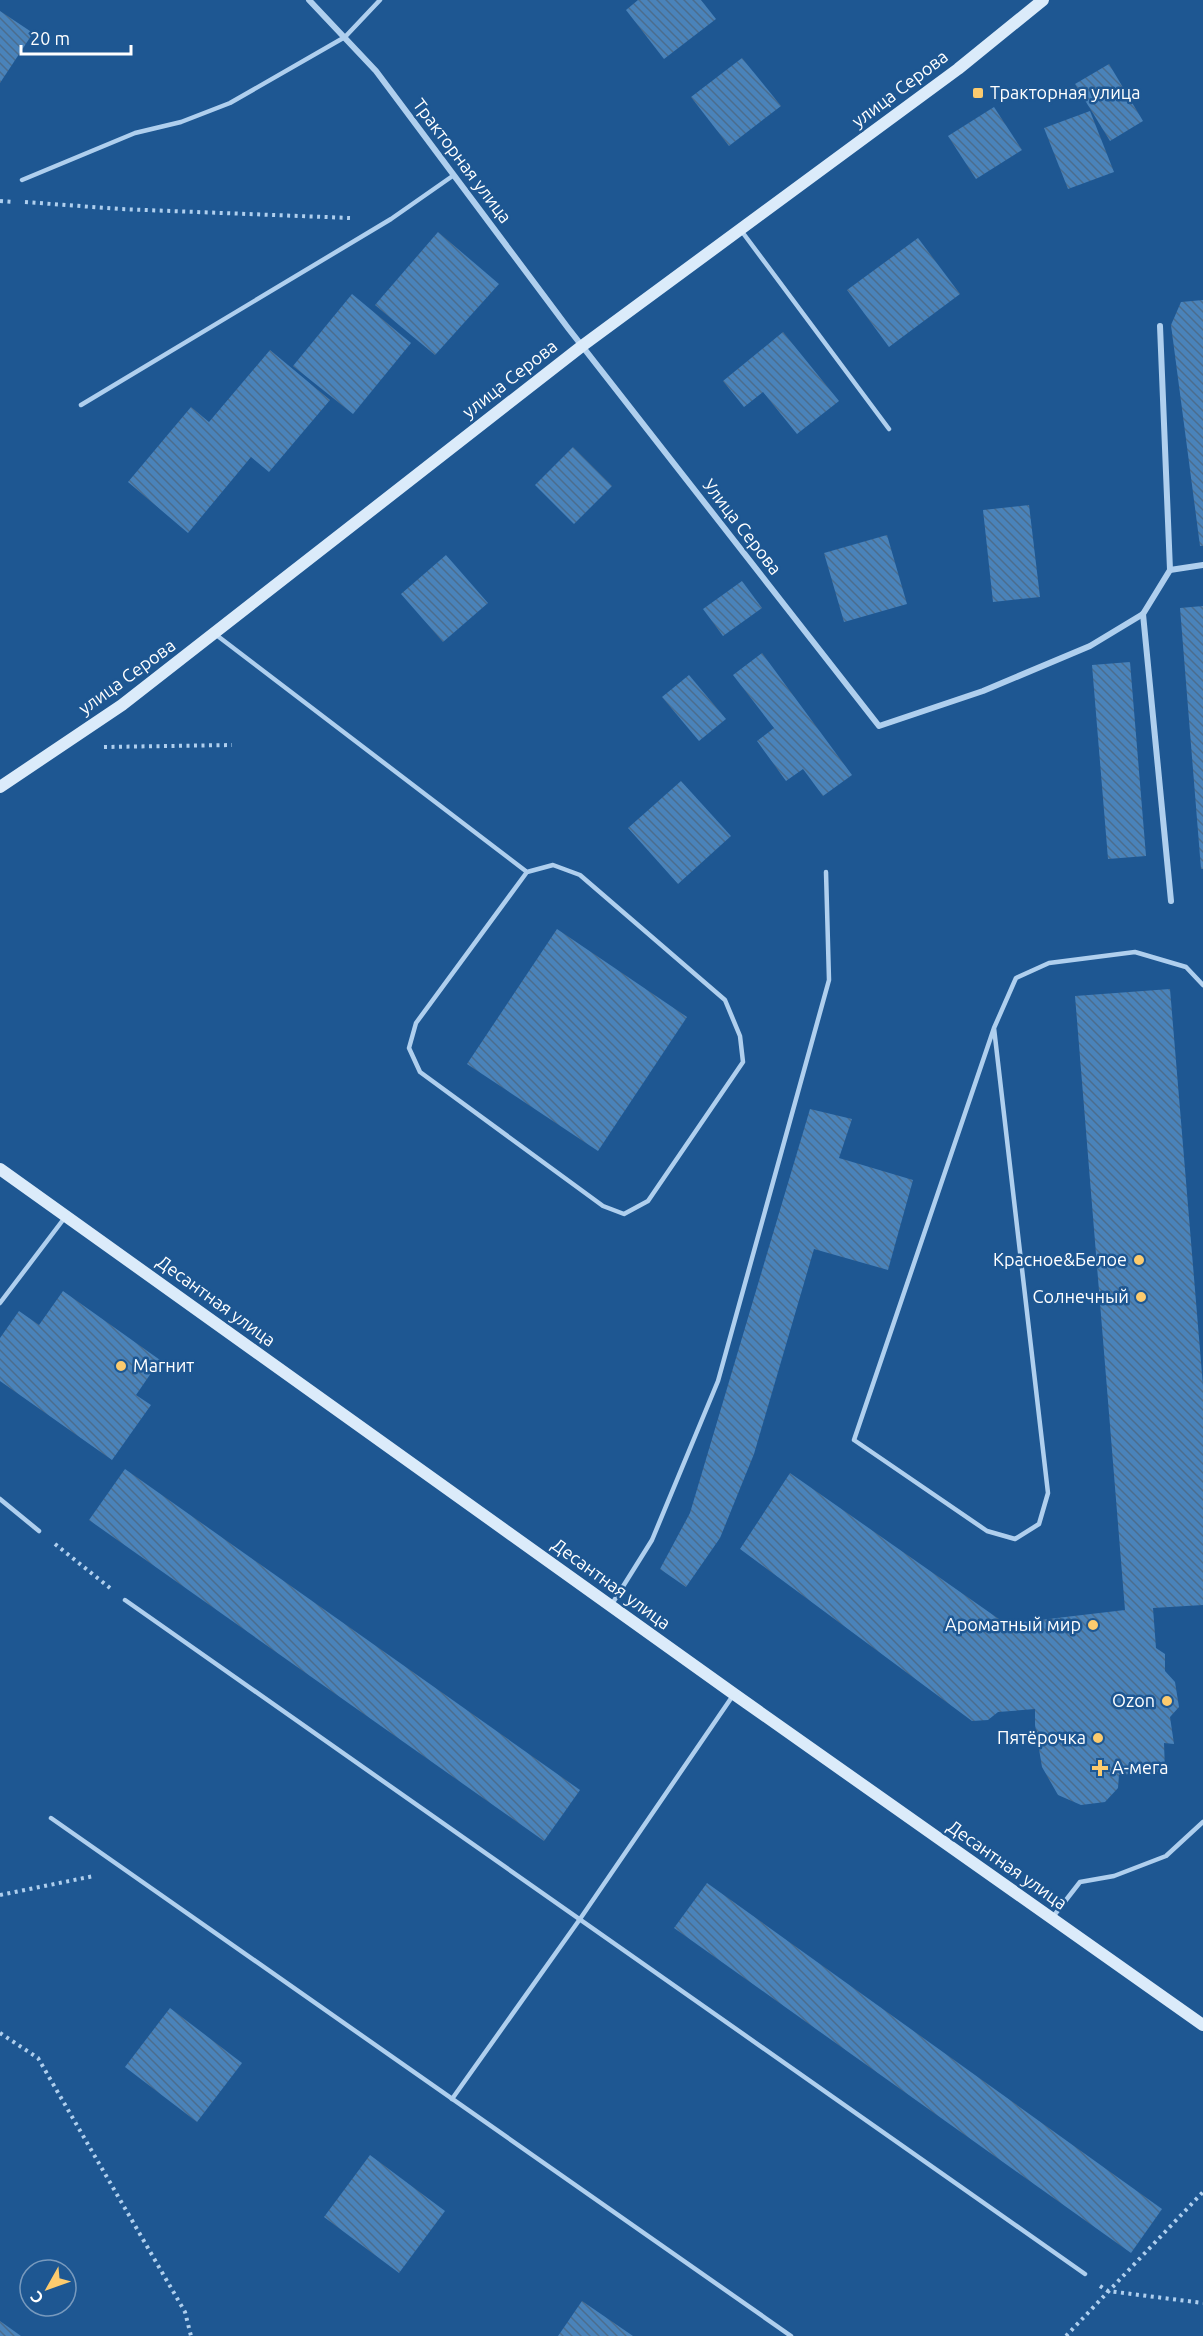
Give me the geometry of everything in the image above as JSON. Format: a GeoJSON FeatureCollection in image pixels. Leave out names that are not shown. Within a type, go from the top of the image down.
{"type":"FeatureCollection","features":[{"type":"Feature","properties":{"kind":"street","name":"Тракторная улица"},"geometry":{"type":"LineString","coordinates":[[309,0],[376,71],[582,346]]}},
{"type":"Feature","properties":{"kind":"street","name":"улица Серова"},"geometry":{"type":"LineString","coordinates":[[0,787],[122,705],[582,346],[958,69],[1043,0]]}},
{"type":"Feature","properties":{"kind":"street"},"geometry":{"type":"LineString","coordinates":[[1160,326],[1170,570],[1143,614],[1171,901]]}},
{"type":"Feature","properties":{"kind":"street","name":"Улица Серова"},"geometry":{"type":"LineString","coordinates":[[582,346],[879,726],[983,691],[1090,646],[1143,614]]}},
{"type":"Feature","properties":{"kind":"street"},"geometry":{"type":"LineString","coordinates":[[1170,570],[1203,565]]}},
{"type":"Feature","properties":{"kind":"street","name":"Десантная улица"},"geometry":{"type":"LineString","coordinates":[[0,1169],[610,1606],[1203,2025]]}},
{"type":"Feature","properties":{"kind":"lane"},"geometry":{"type":"LineString","coordinates":[[22,180],[135,133],[181,122],[230,103],[345,37],[380,0]]}},
{"type":"Feature","properties":{"kind":"lane"},"geometry":{"type":"LineString","coordinates":[[81,405],[391,219],[454,175]]}},
{"type":"Feature","properties":{"kind":"lane"},"geometry":{"type":"LineString","coordinates":[[740,229],[889,429]]}},
{"type":"Feature","properties":{"kind":"lane"},"geometry":{"type":"LineString","coordinates":[[215,634],[527,872]]}},
{"type":"Feature","properties":{"kind":"lane"},"geometry":{"type":"LineString","coordinates":[[554,865],[580,875],[725,1000],[740,1036],[743,1062],[648,1201],[624,1214],[603,1206],[420,1072],[410,1048],[416,1023],[527,872],[554,865]]}},
{"type":"Feature","properties":{"kind":"lane"},"geometry":{"type":"LineString","coordinates":[[610,1606],[652,1540],[718,1381],[830,980],[826,872]]}},
{"type":"Feature","properties":{"kind":"lane"},"geometry":{"type":"LineString","coordinates":[[994,1028],[1048,1493],[1039,1524],[1015,1539],[987,1531],[854,1440],[994,1028],[1016,978],[1049,963],[1134,952],[1186,967],[1203,985]]}},
{"type":"Feature","properties":{"kind":"lane"},"geometry":{"type":"LineString","coordinates":[[0,1303],[66,1216]]}},
{"type":"Feature","properties":{"kind":"lane"},"geometry":{"type":"LineString","coordinates":[[0,1499],[39,1531]]}},
{"type":"Feature","properties":{"kind":"lane"},"geometry":{"type":"LineString","coordinates":[[125,1600],[1085,2274]]}},
{"type":"Feature","properties":{"kind":"lane"},"geometry":{"type":"LineString","coordinates":[[452,2099],[580,1919],[734,1694]]}},
{"type":"Feature","properties":{"kind":"lane"},"geometry":{"type":"LineString","coordinates":[[51,1818],[791,2336]]}},
{"type":"Feature","properties":{"kind":"lane"},"geometry":{"type":"LineString","coordinates":[[1052,1919],[1080,1882],[1114,1876],[1166,1856],[1203,1822]]}},
{"type":"Feature","properties":{"kind":"path"},"geometry":{"type":"LineString","coordinates":[[0,201],[120,209],[391,219]]}},
{"type":"Feature","properties":{"kind":"path"},"geometry":{"type":"LineString","coordinates":[[58,748],[232,745]]}},
{"type":"Feature","properties":{"kind":"path"},"geometry":{"type":"LineString","coordinates":[[39,1531],[125,1600]]}},
{"type":"Feature","properties":{"kind":"path"},"geometry":{"type":"LineString","coordinates":[[0,1895],[124,1869]]}},
{"type":"Feature","properties":{"kind":"path"},"geometry":{"type":"LineString","coordinates":[[0,2033],[38,2058],[185,2312],[191,2336]]}},
{"type":"Feature","properties":{"kind":"path"},"geometry":{"type":"LineString","coordinates":[[1066,2336],[1203,2192]]}},
{"type":"Feature","properties":{"kind":"path"},"geometry":{"type":"LineString","coordinates":[[1085,2274],[1108,2292],[1203,2303]]}},
{"type":"Feature","properties":{"kind":"building"},"geometry":{"type":"Polygon","coordinates":[[[638,0],[701,0],[716,19],[664,59],[626,10],[638,0]]]}},
{"type":"Feature","properties":{"kind":"building"},"geometry":{"type":"Polygon","coordinates":[[[0,11],[33,33],[0,83],[0,11]]]}},
{"type":"Feature","properties":{"kind":"building"},"geometry":{"type":"Polygon","coordinates":[[[742,58],[781,106],[729,146],[691,97],[742,58]]]}},
{"type":"Feature","properties":{"kind":"building"},"geometry":{"type":"Polygon","coordinates":[[[1109,64],[1143,121],[1110,141],[1075,84],[1109,64]]]}},
{"type":"Feature","properties":{"kind":"building"},"geometry":{"type":"Polygon","coordinates":[[[994,107],[1022,150],[976,179],[948,136],[994,107]]]}},
{"type":"Feature","properties":{"kind":"building"},"geometry":{"type":"Polygon","coordinates":[[[1090,111],[1114,172],[1068,189],[1044,128],[1090,111]]]}},
{"type":"Feature","properties":{"kind":"building"},"geometry":{"type":"Polygon","coordinates":[[[438,232],[499,284],[435,355],[375,305],[438,232]]]}},
{"type":"Feature","properties":{"kind":"building"},"geometry":{"type":"Polygon","coordinates":[[[918,238],[960,294],[889,347],[847,290],[918,238]]]}},
{"type":"Feature","properties":{"kind":"building"},"geometry":{"type":"Polygon","coordinates":[[[352,294],[411,343],[353,414],[293,366],[352,294]]]}},
{"type":"Feature","properties":{"kind":"building"},"geometry":{"type":"Polygon","coordinates":[[[1203,300],[1203,546],[1200,546],[1171,325],[1181,302],[1203,300]]]}},
{"type":"Feature","properties":{"kind":"building"},"geometry":{"type":"Polygon","coordinates":[[[783,332],[839,401],[797,434],[763,392],[744,407],[723,381],[783,332]]]}},
{"type":"Feature","properties":{"kind":"building"},"geometry":{"type":"Polygon","coordinates":[[[270,350],[330,400],[269,472],[251,457],[188,533],[128,482],[191,407],[209,422],[270,350]]]}},
{"type":"Feature","properties":{"kind":"building"},"geometry":{"type":"Polygon","coordinates":[[[573,447],[612,486],[574,524],[535,485],[573,447]]]}},
{"type":"Feature","properties":{"kind":"building"},"geometry":{"type":"Polygon","coordinates":[[[1029,505],[1040,597],[993,602],[983,510],[1029,505]]]}},
{"type":"Feature","properties":{"kind":"building"},"geometry":{"type":"Polygon","coordinates":[[[887,535],[907,604],[844,622],[824,553],[887,535]]]}},
{"type":"Feature","properties":{"kind":"building"},"geometry":{"type":"Polygon","coordinates":[[[446,555],[488,603],[443,642],[401,594],[446,555]]]}},
{"type":"Feature","properties":{"kind":"building"},"geometry":{"type":"Polygon","coordinates":[[[742,581],[762,608],[723,636],[703,609],[742,581]]]}},
{"type":"Feature","properties":{"kind":"building"},"geometry":{"type":"Polygon","coordinates":[[[1203,606],[1203,869],[1201,869],[1180,608],[1203,606]]]}},
{"type":"Feature","properties":{"kind":"building"},"geometry":{"type":"Polygon","coordinates":[[[762,653],[852,775],[823,796],[803,769],[786,781],[757,741],[774,728],[733,675],[762,653]]]}},
{"type":"Feature","properties":{"kind":"building"},"geometry":{"type":"Polygon","coordinates":[[[1130,662],[1146,856],[1108,859],[1092,665],[1130,662]]]}},
{"type":"Feature","properties":{"kind":"building"},"geometry":{"type":"Polygon","coordinates":[[[689,675],[726,719],[699,741],[662,697],[689,675]]]}},
{"type":"Feature","properties":{"kind":"building"},"geometry":{"type":"Polygon","coordinates":[[[681,781],[731,836],[678,884],[628,828],[681,781]]]}},
{"type":"Feature","properties":{"kind":"building"},"geometry":{"type":"Polygon","coordinates":[[[557,929],[687,1017],[598,1151],[467,1064],[557,929]]]}},
{"type":"Feature","properties":{"kind":"building"},"geometry":{"type":"Polygon","coordinates":[[[1170,989],[1203,1386],[1203,1605],[1153,1608],[1156,1648],[1165,1654],[1165,1671],[1175,1682],[1179,1707],[1170,1717],[1174,1744],[1164,1743],[1165,1771],[1119,1775],[1118,1788],[1105,1802],[1081,1805],[1058,1795],[1042,1767],[1035,1725],[1035,1709],[998,1712],[988,1720],[972,1721],[740,1549],[790,1473],[1006,1624],[1125,1610],[1075,996],[1170,989]]]}},
{"type":"Feature","properties":{"kind":"building"},"geometry":{"type":"Polygon","coordinates":[[[810,1109],[852,1119],[839,1158],[913,1180],[888,1270],[814,1249],[754,1454],[720,1538],[686,1587],[660,1569],[690,1513],[810,1109]]]}},
{"type":"Feature","properties":{"kind":"building"},"geometry":{"type":"Polygon","coordinates":[[[63,1291],[160,1360],[136,1395],[151,1405],[112,1460],[0,1381],[0,1338],[19,1311],[39,1325],[63,1291]]]}},
{"type":"Feature","properties":{"kind":"building"},"geometry":{"type":"Polygon","coordinates":[[[125,1469],[580,1790],[544,1841],[89,1520],[125,1469]]]}},
{"type":"Feature","properties":{"kind":"building"},"geometry":{"type":"Polygon","coordinates":[[[707,1883],[1162,2209],[1131,2253],[674,1928],[707,1883]]]}},
{"type":"Feature","properties":{"kind":"building"},"geometry":{"type":"Polygon","coordinates":[[[170,2008],[242,2063],[197,2122],[125,2067],[170,2008]]]}},
{"type":"Feature","properties":{"kind":"building"},"geometry":{"type":"Polygon","coordinates":[[[370,2155],[445,2211],[399,2273],[324,2217],[370,2155]]]}},
{"type":"Feature","properties":{"kind":"building"},"geometry":{"type":"Polygon","coordinates":[[[582,2301],[633,2336],[558,2336],[582,2301]]]}},
{"type":"Feature","properties":{"kind":"building"},"geometry":{"type":"Polygon","coordinates":[[[0,2321],[21,2336],[0,2336],[0,2321]]]}},
{"type":"Feature","properties":{"kind":"place","name":"Тракторная улица"},"geometry":{"type":"Point","coordinates":[978,93]}},
{"type":"Feature","properties":{"kind":"place","name":"Красное&Белое"},"geometry":{"type":"Point","coordinates":[1139,1260]}},
{"type":"Feature","properties":{"kind":"place","name":"Солнечный"},"geometry":{"type":"Point","coordinates":[1141,1297]}},
{"type":"Feature","properties":{"kind":"place","name":"Магнит"},"geometry":{"type":"Point","coordinates":[121,1366]}},
{"type":"Feature","properties":{"kind":"place","name":"Ароматный мир"},"geometry":{"type":"Point","coordinates":[1093,1625]}},
{"type":"Feature","properties":{"kind":"place","name":"Ozon"},"geometry":{"type":"Point","coordinates":[1167,1701]}},
{"type":"Feature","properties":{"kind":"place","name":"Пятёрочка"},"geometry":{"type":"Point","coordinates":[1098,1738]}},
{"type":"Feature","properties":{"kind":"place","name":"А-мега"},"geometry":{"type":"Point","coordinates":[1100,1768]}}]}
